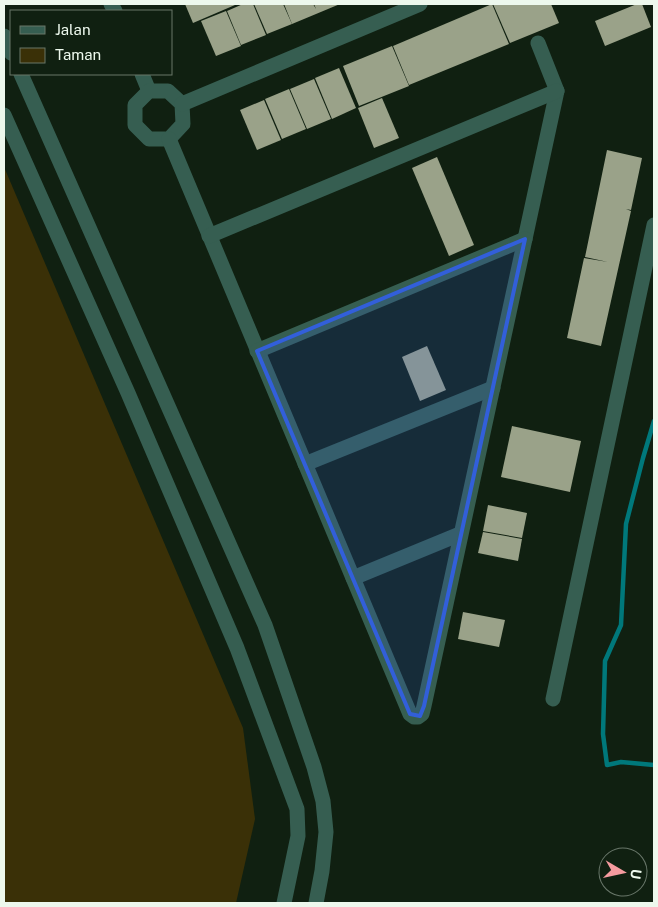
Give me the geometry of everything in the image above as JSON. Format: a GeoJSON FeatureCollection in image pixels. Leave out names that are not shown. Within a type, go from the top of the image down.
{"type":"FeatureCollection","features":[{"type":"Feature","properties":{"kind":"street"},"geometry":{"type":"LineString","coordinates":[[182,104],[420,4]]}},
{"type":"Feature","properties":{"kind":"street"},"geometry":{"type":"LineString","coordinates":[[4,36],[10,51]]}},
{"type":"Feature","properties":{"kind":"street"},"geometry":{"type":"LineString","coordinates":[[169,139],[410,714],[418,717],[422,714],[424,706],[557,91],[538,43]]}},
{"type":"Feature","properties":{"kind":"street"},"geometry":{"type":"LineString","coordinates":[[21,75],[265,626],[314,767],[323,801],[326,832],[316,903]]}},
{"type":"Feature","properties":{"kind":"street"},"geometry":{"type":"LineString","coordinates":[[142,75],[149,91]]}},
{"type":"Feature","properties":{"kind":"street"},"geometry":{"type":"LineString","coordinates":[[149,91],[168,91],[182,104],[183,124],[169,139],[149,139],[135,125],[135,105],[149,91]]}},
{"type":"Feature","properties":{"kind":"street"},"geometry":{"type":"LineString","coordinates":[[209,236],[557,91]]}},
{"type":"Feature","properties":{"kind":"street"},"geometry":{"type":"LineString","coordinates":[[4,115],[128,393],[237,648],[297,809],[298,836],[284,903]]}},
{"type":"Feature","properties":{"kind":"street"},"geometry":{"type":"LineString","coordinates":[[553,699],[654,225]]}},
{"type":"Feature","properties":{"kind":"street"},"geometry":{"type":"LineString","coordinates":[[257,351],[525,239]]}},
{"type":"Feature","properties":{"kind":"street"},"geometry":{"type":"LineString","coordinates":[[305,464],[492,388]]}},
{"type":"Feature","properties":{"kind":"street"},"geometry":{"type":"LineString","coordinates":[[353,578],[460,534]]}},
{"type":"Feature","properties":{"kind":"highlighted area"},"geometry":{"type":"Polygon","coordinates":[[[525,239],[424,706],[420,716],[410,714],[257,351],[525,239]]]}},
{"type":"Feature","properties":{"kind":"green space"},"geometry":{"type":"Polygon","coordinates":[[[4,167],[243,728],[255,819],[236,903],[4,903],[4,167]]]}},
{"type":"Feature","properties":{"kind":"building"},"geometry":{"type":"Polygon","coordinates":[[[185,4],[234,4],[235,5],[193,23],[185,4]]]}},
{"type":"Feature","properties":{"kind":"building"},"geometry":{"type":"Polygon","coordinates":[[[243,4],[253,4],[266,35],[241,45],[227,11],[243,4]]]}},
{"type":"Feature","properties":{"kind":"building"},"geometry":{"type":"Polygon","coordinates":[[[254,4],[283,4],[292,24],[267,34],[254,4]]]}},
{"type":"Feature","properties":{"kind":"building"},"geometry":{"type":"Polygon","coordinates":[[[284,4],[313,4],[316,9],[314,4],[340,4],[292,24],[284,4]]]}},
{"type":"Feature","properties":{"kind":"building"},"geometry":{"type":"Polygon","coordinates":[[[492,4],[509,44],[409,85],[393,46],[492,4]]]}},
{"type":"Feature","properties":{"kind":"building"},"geometry":{"type":"Polygon","coordinates":[[[493,4],[551,4],[559,23],[510,43],[493,4]]]}},
{"type":"Feature","properties":{"kind":"building"},"geometry":{"type":"Polygon","coordinates":[[[637,4],[642,4],[651,27],[605,46],[595,21],[637,4]]]}},
{"type":"Feature","properties":{"kind":"building"},"geometry":{"type":"Polygon","coordinates":[[[226,11],[241,46],[216,56],[201,21],[226,11]]]}},
{"type":"Feature","properties":{"kind":"building"},"geometry":{"type":"Polygon","coordinates":[[[392,46],[409,86],[359,106],[343,66],[392,46]]]}},
{"type":"Feature","properties":{"kind":"building"},"geometry":{"type":"Polygon","coordinates":[[[339,68],[356,108],[332,119],[315,78],[339,68]]]}},
{"type":"Feature","properties":{"kind":"building"},"geometry":{"type":"Polygon","coordinates":[[[314,79],[331,119],[307,129],[290,89],[314,79]]]}},
{"type":"Feature","properties":{"kind":"building"},"geometry":{"type":"Polygon","coordinates":[[[289,89],[306,129],[282,139],[265,99],[289,89]]]}},
{"type":"Feature","properties":{"kind":"building"},"geometry":{"type":"Polygon","coordinates":[[[382,98],[399,138],[374,148],[358,108],[382,98]]]}},
{"type":"Feature","properties":{"kind":"building"},"geometry":{"type":"Polygon","coordinates":[[[264,100],[281,140],[257,150],[240,110],[264,100]]]}},
{"type":"Feature","properties":{"kind":"building"},"geometry":{"type":"Polygon","coordinates":[[[607,150],[642,158],[631,210],[626,209],[631,211],[601,346],[567,338],[584,258],[608,262],[585,257],[607,150]]]}},
{"type":"Feature","properties":{"kind":"building"},"geometry":{"type":"Polygon","coordinates":[[[437,157],[474,245],[449,256],[412,168],[437,157]]]}},
{"type":"Feature","properties":{"kind":"building"},"geometry":{"type":"Polygon","coordinates":[[[427,346],[446,390],[420,401],[402,357],[427,346]]]}},
{"type":"Feature","properties":{"kind":"building"},"geometry":{"type":"Polygon","coordinates":[[[512,426],[581,441],[570,492],[501,477],[512,426]]]}},
{"type":"Feature","properties":{"kind":"building"},"geometry":{"type":"Polygon","coordinates":[[[488,505],[527,513],[522,538],[483,531],[488,505]]]}},
{"type":"Feature","properties":{"kind":"building"},"geometry":{"type":"Polygon","coordinates":[[[483,532],[522,539],[518,561],[478,553],[483,532]]]}},
{"type":"Feature","properties":{"kind":"building"},"geometry":{"type":"Polygon","coordinates":[[[463,612],[505,620],[499,647],[458,639],[463,612]]]}},
{"type":"Feature","properties":{"kind":"waterway"},"geometry":{"type":"LineString","coordinates":[[654,421],[626,524],[621,625],[605,661],[603,734],[607,765],[621,762],[654,765]]}}]}
